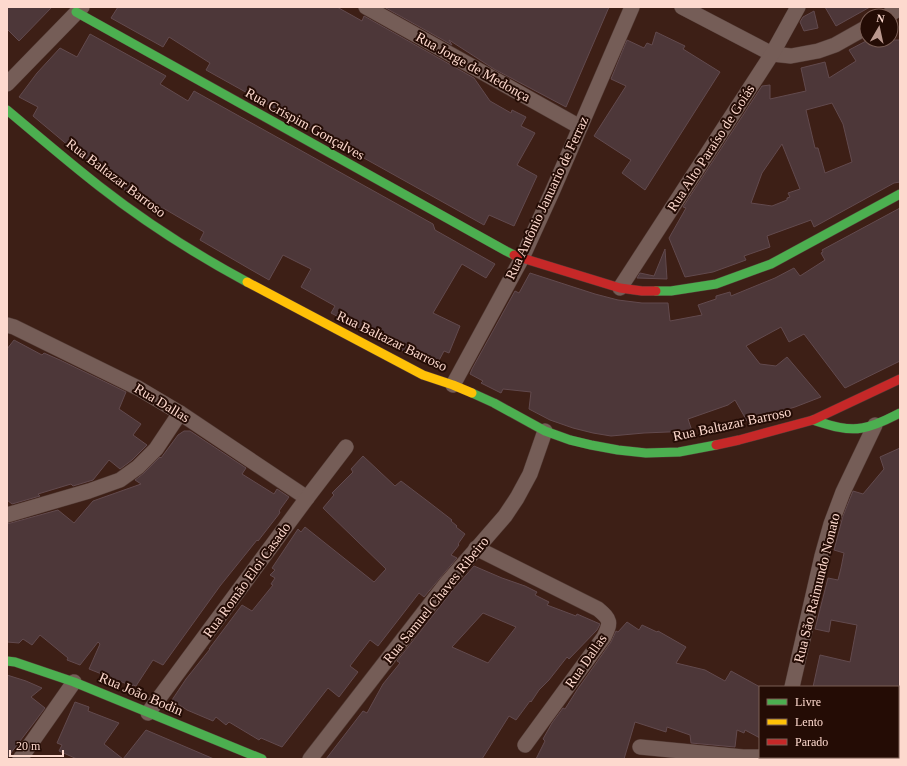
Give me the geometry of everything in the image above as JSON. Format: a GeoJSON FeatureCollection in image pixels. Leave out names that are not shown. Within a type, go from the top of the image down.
{"type":"FeatureCollection","features":[{"type":"Feature","properties":{"kind":"street","name":"Rua Jorge de Medonça"},"geometry":{"type":"LineString","coordinates":[[366,7],[580,127]]}},
{"type":"Feature","properties":{"kind":"street","name":"Rua Antônio Januario de Ferraz"},"geometry":{"type":"LineString","coordinates":[[453,385],[522,258],[632,7]]}},
{"type":"Feature","properties":{"kind":"street"},"geometry":{"type":"LineString","coordinates":[[682,7],[772,54],[791,56],[818,51],[835,46],[859,32]]}},
{"type":"Feature","properties":{"kind":"street","name":"Rua Alto Paraíso de Goiás"},"geometry":{"type":"LineString","coordinates":[[620,288],[772,54],[798,7]]}},
{"type":"Feature","properties":{"kind":"street"},"geometry":{"type":"LineString","coordinates":[[7,84],[79,10]]}},
{"type":"Feature","properties":{"kind":"street","name":"Rua Crispim Gonçalves"},"geometry":{"type":"LineString","coordinates":[[79,10],[506,251],[522,258],[620,288],[642,291],[671,291],[716,284],[771,264],[900,194]]}},
{"type":"Feature","properties":{"kind":"street","name":"Rua Baltazar Barroso"},"geometry":{"type":"LineString","coordinates":[[7,110],[99,186],[143,218],[190,249],[242,279],[398,362],[423,374],[494,403],[545,431],[570,440],[618,450],[646,453],[679,452],[739,440],[813,420],[900,379]]}},
{"type":"Feature","properties":{"kind":"street","name":"Rua Dallas"},"geometry":{"type":"LineString","coordinates":[[7,325],[14,327],[138,388],[180,413],[307,498]]}},
{"type":"Feature","properties":{"kind":"street"},"geometry":{"type":"LineString","coordinates":[[7,515],[89,491],[120,480],[156,449],[180,413]]}},
{"type":"Feature","properties":{"kind":"street"},"geometry":{"type":"LineString","coordinates":[[813,420],[839,427],[857,429],[875,425],[900,413]]}},
{"type":"Feature","properties":{"kind":"street","name":"Rua São Raimundo Nonato"},"geometry":{"type":"LineString","coordinates":[[792,686],[822,556],[831,524],[843,492],[875,425]]}},
{"type":"Feature","properties":{"kind":"street","name":"Rua Samuel Chaves Ribeiro"},"geometry":{"type":"LineString","coordinates":[[310,759],[440,592],[476,548],[505,516],[530,474],[545,431]]}},
{"type":"Feature","properties":{"kind":"street","name":"Rua Romão Eloi Casado"},"geometry":{"type":"LineString","coordinates":[[148,713],[346,447]]}},
{"type":"Feature","properties":{"kind":"street","name":"Rua Dallas"},"geometry":{"type":"LineString","coordinates":[[476,548],[598,609],[607,616],[609,621],[609,628],[604,637],[525,745]]}},
{"type":"Feature","properties":{"kind":"street","name":"Rua João Bodin"},"geometry":{"type":"LineString","coordinates":[[7,661],[15,662],[74,682],[262,759]]}},
{"type":"Feature","properties":{"kind":"street"},"geometry":{"type":"LineString","coordinates":[[20,759],[74,682]]}},
{"type":"Feature","properties":{"kind":"street"},"geometry":{"type":"LineString","coordinates":[[640,747],[743,757],[759,757]]}},
{"type":"Feature","properties":{"kind":"building"},"geometry":{"type":"Polygon","coordinates":[[[7,7],[52,7],[19,41],[7,29],[7,7]]]}},
{"type":"Feature","properties":{"kind":"building"},"geometry":{"type":"Polygon","coordinates":[[[118,7],[337,7],[362,21],[364,16],[474,78],[490,101],[511,113],[512,110],[526,117],[521,126],[535,133],[517,165],[537,176],[514,226],[489,215],[484,225],[206,70],[210,63],[169,37],[163,47],[111,18],[118,7]]]}},
{"type":"Feature","properties":{"kind":"building"},"geometry":{"type":"Polygon","coordinates":[[[384,7],[609,7],[566,107],[494,69],[449,40],[452,45],[384,7]]]}},
{"type":"Feature","properties":{"kind":"building"},"geometry":{"type":"Polygon","coordinates":[[[825,7],[870,7],[859,8],[859,13],[836,26],[825,7]]]}},
{"type":"Feature","properties":{"kind":"building"},"geometry":{"type":"Polygon","coordinates":[[[814,11],[818,28],[804,31],[800,22],[803,17],[814,11]]]}},
{"type":"Feature","properties":{"kind":"building"},"geometry":{"type":"Polygon","coordinates":[[[656,32],[685,46],[683,49],[720,72],[645,190],[622,173],[631,160],[594,136],[626,86],[611,79],[627,40],[644,48],[647,43],[652,45],[656,32]]]}},
{"type":"Feature","properties":{"kind":"building"},"geometry":{"type":"Polygon","coordinates":[[[90,34],[166,76],[160,84],[188,101],[194,91],[433,224],[435,230],[495,264],[486,278],[462,264],[433,313],[460,326],[449,353],[444,351],[436,366],[410,353],[409,354],[331,313],[335,306],[301,287],[311,269],[283,255],[269,280],[200,240],[204,232],[163,208],[159,214],[150,208],[106,177],[33,116],[38,107],[19,97],[37,73],[60,48],[77,57],[90,34]]]}},
{"type":"Feature","properties":{"kind":"building"},"geometry":{"type":"Polygon","coordinates":[[[900,40],[900,182],[894,183],[814,227],[811,220],[767,236],[770,247],[744,256],[746,260],[713,272],[685,277],[669,238],[686,208],[683,207],[762,86],[770,85],[770,99],[806,91],[801,68],[825,62],[829,78],[856,61],[849,50],[859,45],[859,48],[899,48],[900,40]],[[832,103],[806,110],[815,148],[818,148],[825,173],[852,162],[843,124],[832,103]],[[782,144],[762,173],[751,203],[772,206],[787,200],[787,198],[790,197],[788,193],[800,189],[782,144]]]}},
{"type":"Feature","properties":{"kind":"building"},"geometry":{"type":"Polygon","coordinates":[[[900,208],[900,361],[845,388],[804,334],[789,342],[781,327],[746,346],[760,364],[776,366],[787,357],[821,397],[795,407],[747,421],[735,400],[728,405],[688,419],[692,431],[611,436],[573,428],[550,420],[529,409],[531,392],[503,389],[501,393],[481,383],[483,381],[470,374],[515,291],[519,293],[530,273],[618,300],[642,303],[668,303],[670,321],[702,315],[698,305],[716,299],[716,296],[730,292],[731,296],[775,278],[794,268],[800,276],[825,260],[821,253],[823,252],[822,250],[900,208]]]}},
{"type":"Feature","properties":{"kind":"building"},"geometry":{"type":"Polygon","coordinates":[[[665,249],[667,279],[637,278],[640,273],[654,276],[665,249]]]}},
{"type":"Feature","properties":{"kind":"building"},"geometry":{"type":"Polygon","coordinates":[[[14,340],[42,355],[44,353],[60,360],[126,392],[119,409],[141,424],[133,435],[147,445],[132,460],[120,469],[109,460],[93,480],[73,486],[71,484],[38,494],[40,496],[12,504],[7,500],[7,349],[14,340]]]}},
{"type":"Feature","properties":{"kind":"building"},"geometry":{"type":"Polygon","coordinates":[[[184,431],[190,431],[246,468],[242,474],[274,494],[277,489],[289,497],[279,511],[279,514],[220,586],[163,665],[153,660],[136,686],[132,686],[89,669],[100,644],[98,642],[80,665],[67,660],[68,658],[40,635],[32,645],[23,639],[19,643],[7,642],[7,524],[58,510],[74,523],[93,501],[141,484],[135,480],[160,457],[161,458],[178,435],[184,431]]]}},
{"type":"Feature","properties":{"kind":"building"},"geometry":{"type":"Polygon","coordinates":[[[900,448],[900,687],[813,686],[820,655],[850,662],[857,625],[831,620],[829,632],[815,629],[828,578],[838,580],[841,568],[844,553],[834,550],[843,516],[853,491],[863,494],[884,469],[880,457],[900,448]]]}},
{"type":"Feature","properties":{"kind":"building"},"geometry":{"type":"Polygon","coordinates":[[[363,456],[395,486],[401,481],[452,520],[451,521],[457,526],[456,527],[465,534],[451,555],[457,558],[424,597],[419,593],[378,646],[370,640],[350,666],[358,672],[339,697],[328,688],[282,747],[261,738],[259,740],[229,722],[226,725],[216,717],[213,721],[187,710],[172,700],[242,605],[252,611],[273,585],[271,584],[275,578],[270,575],[275,570],[272,568],[298,529],[301,532],[305,527],[374,582],[386,569],[323,508],[334,495],[332,493],[353,472],[351,469],[363,456]]]}},
{"type":"Feature","properties":{"kind":"building"},"geometry":{"type":"Polygon","coordinates":[[[474,566],[537,592],[535,595],[549,602],[547,605],[576,616],[577,614],[600,624],[597,630],[569,659],[567,657],[516,720],[509,716],[482,759],[326,759],[363,711],[367,713],[383,684],[400,663],[397,661],[452,591],[474,566]],[[483,613],[452,647],[488,663],[516,627],[483,613]]]}},
{"type":"Feature","properties":{"kind":"building"},"geometry":{"type":"Polygon","coordinates":[[[627,622],[639,630],[642,625],[657,632],[658,631],[686,647],[676,663],[705,670],[725,681],[731,671],[759,686],[759,737],[745,730],[744,733],[737,730],[735,747],[691,743],[690,735],[667,727],[666,732],[635,722],[624,759],[536,759],[545,741],[543,739],[552,723],[563,708],[565,709],[611,642],[616,631],[618,632],[627,622]]]}},
{"type":"Feature","properties":{"kind":"building"},"geometry":{"type":"Polygon","coordinates":[[[7,675],[42,688],[31,697],[45,708],[7,758],[7,675]]]}},
{"type":"Feature","properties":{"kind":"building"},"geometry":{"type":"Polygon","coordinates":[[[75,702],[89,707],[88,711],[119,723],[104,744],[123,759],[77,759],[59,751],[62,745],[57,743],[75,702]]]}},
{"type":"Feature","properties":{"kind":"building"},"geometry":{"type":"Polygon","coordinates":[[[146,730],[214,759],[123,759],[146,730]]]}},
{"type":"Feature","properties":{"kind":"traffic: fast"},"geometry":{"type":"LineString","coordinates":[[76,12],[514,255]]}},
{"type":"Feature","properties":{"kind":"traffic: fast"},"geometry":{"type":"LineString","coordinates":[[7,110],[87,177],[152,225],[189,249],[247,282]]}},
{"type":"Feature","properties":{"kind":"traffic: fast"},"geometry":{"type":"LineString","coordinates":[[656,291],[671,291],[716,284],[771,264],[900,194]]}},
{"type":"Feature","properties":{"kind":"traffic: fast"},"geometry":{"type":"LineString","coordinates":[[472,393],[494,403],[545,431],[570,440],[591,445],[646,453],[679,452],[716,445]]}},
{"type":"Feature","properties":{"kind":"traffic: fast"},"geometry":{"type":"LineString","coordinates":[[813,420],[838,427],[856,429],[877,424],[900,413]]}},
{"type":"Feature","properties":{"kind":"traffic: fast"},"geometry":{"type":"LineString","coordinates":[[7,661],[15,662],[74,682],[262,759]]}},
{"type":"Feature","properties":{"kind":"traffic: slow"},"geometry":{"type":"LineString","coordinates":[[247,282],[423,375],[472,393]]}},
{"type":"Feature","properties":{"kind":"traffic: jam"},"geometry":{"type":"LineString","coordinates":[[514,255],[620,288],[656,291]]}},
{"type":"Feature","properties":{"kind":"traffic: jam"},"geometry":{"type":"LineString","coordinates":[[716,445],[813,420],[900,379]]}}]}
